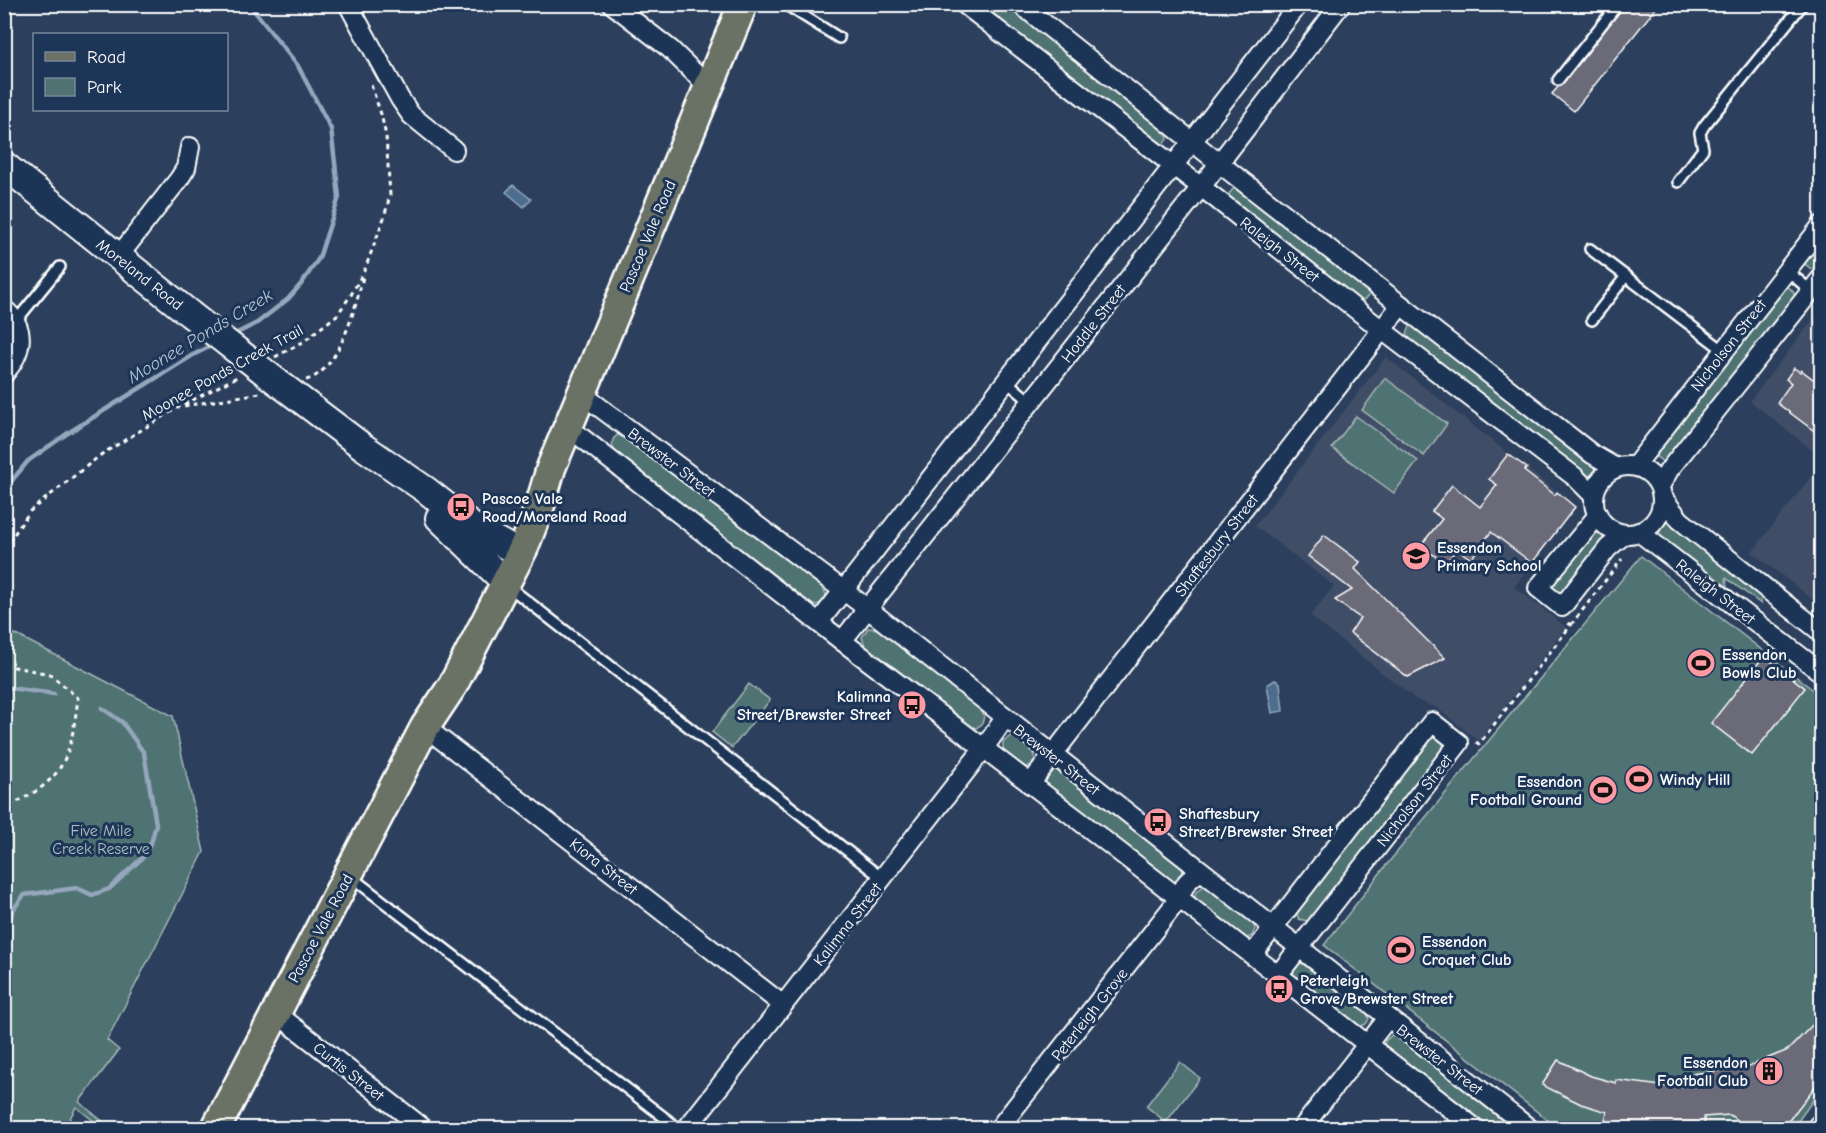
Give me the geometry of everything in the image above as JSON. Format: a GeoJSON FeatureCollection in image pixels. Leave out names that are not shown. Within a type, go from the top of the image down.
{"type":"FeatureCollection","features":[{"type":"Feature","properties":{"kind":"main road","name":"Pascoe Vale Road"},"geometry":{"type":"LineString","coordinates":[[216,1128],[425,728],[453,685],[551,468],[743,4]]}},
{"type":"Feature","properties":{"kind":"main road","name":"Moreland Road"},"geometry":{"type":"LineString","coordinates":[[4,165],[190,314],[362,446],[426,490],[473,527],[514,551]]}},
{"type":"Feature","properties":{"kind":"main road","name":"Moreland Road"},"geometry":{"type":"LineString","coordinates":[[362,446],[415,498],[454,531],[502,580]]}},
{"type":"Feature","properties":{"kind":"street"},"geometry":{"type":"LineString","coordinates":[[348,4],[411,115],[454,150]]}},
{"type":"Feature","properties":{"kind":"street"},"geometry":{"type":"LineString","coordinates":[[612,4],[713,79]]}},
{"type":"Feature","properties":{"kind":"street","name":"Raleigh Street"},"geometry":{"type":"LineString","coordinates":[[964,4],[1382,330],[1575,477],[1594,496]]}},
{"type":"Feature","properties":{"kind":"street","name":"Raleigh Street"},"geometry":{"type":"LineString","coordinates":[[1020,4],[1219,163],[1592,454],[1616,468]]}},
{"type":"Feature","properties":{"kind":"street","name":"Hoddle Street"},"geometry":{"type":"LineString","coordinates":[[819,622],[1299,4]]}},
{"type":"Feature","properties":{"kind":"street","name":"Hoddle Street"},"geometry":{"type":"LineString","coordinates":[[842,641],[1201,187],[1341,4]]}},
{"type":"Feature","properties":{"kind":"street"},"geometry":{"type":"LineString","coordinates":[[118,257],[179,179],[186,168],[190,147]]}},
{"type":"Feature","properties":{"kind":"street","name":"Nicholson Street"},"geometry":{"type":"LineString","coordinates":[[1635,466],[1821,225]]}},
{"type":"Feature","properties":{"kind":"street","name":"Nicholson Street"},"geometry":{"type":"LineString","coordinates":[[1661,492],[1669,470],[1816,284]]}},
{"type":"Feature","properties":{"kind":"street","name":"Shaftesbury Street"},"geometry":{"type":"LineString","coordinates":[[1030,784],[1401,305]]}},
{"type":"Feature","properties":{"kind":"street"},"geometry":{"type":"LineString","coordinates":[[4,374],[16,358],[21,344],[19,328],[10,315]]}},
{"type":"Feature","properties":{"kind":"street","name":"Brewster Street"},"geometry":{"type":"LineString","coordinates":[[582,394],[868,609],[1529,1128]]}},
{"type":"Feature","properties":{"kind":"street","name":"Brewster Street"},"geometry":{"type":"LineString","coordinates":[[568,427],[1475,1128]]}},
{"type":"Feature","properties":{"kind":"street"},"geometry":{"type":"LineString","coordinates":[[1598,515],[1538,588],[1562,607],[1608,548],[1632,533],[1648,527],[1661,510],[1661,492],[1654,477],[1646,470],[1626,465],[1616,468],[1601,479],[1594,496],[1598,515],[1605,524],[1614,530],[1632,533]]}},
{"type":"Feature","properties":{"kind":"street","name":"Raleigh Street"},"geometry":{"type":"LineString","coordinates":[[1661,492],[1680,520],[1821,633]]}},
{"type":"Feature","properties":{"kind":"street","name":"Raleigh Street"},"geometry":{"type":"LineString","coordinates":[[1632,533],[1821,673]]}},
{"type":"Feature","properties":{"kind":"street","name":"Kalimna Street"},"geometry":{"type":"LineString","coordinates":[[687,1128],[1005,718]]}},
{"type":"Feature","properties":{"kind":"street","name":"Nicholson Street"},"geometry":{"type":"LineString","coordinates":[[1252,955],[1432,722],[1459,742],[1278,975]]}},
{"type":"Feature","properties":{"kind":"street","name":"Kiora Street"},"geometry":{"type":"LineString","coordinates":[[425,728],[783,1005]]}},
{"type":"Feature","properties":{"kind":"street","name":"Peterleigh Grove"},"geometry":{"type":"LineString","coordinates":[[999,1128],[1178,899],[1186,882],[1200,871]]}},
{"type":"Feature","properties":{"kind":"street","name":"Curtis Street"},"geometry":{"type":"LineString","coordinates":[[276,1013],[423,1128]]}},
{"type":"Feature","properties":{"kind":"street"},"geometry":{"type":"LineString","coordinates":[[1302,1128],[1388,1018]]}},
{"type":"Feature","properties":{"kind":"lane"},"geometry":{"type":"LineString","coordinates":[[785,4],[839,38]]}},
{"type":"Feature","properties":{"kind":"lane"},"geometry":{"type":"LineString","coordinates":[[1558,80],[1617,4]]}},
{"type":"Feature","properties":{"kind":"lane"},"geometry":{"type":"LineString","coordinates":[[1678,182],[1703,149],[1700,133],[1704,126],[1803,4]]}},
{"type":"Feature","properties":{"kind":"lane"},"geometry":{"type":"LineString","coordinates":[[1590,249],[1723,350]]}},
{"type":"Feature","properties":{"kind":"lane"},"geometry":{"type":"LineString","coordinates":[[10,315],[60,267]]}},
{"type":"Feature","properties":{"kind":"lane"},"geometry":{"type":"LineString","coordinates":[[1786,270],[1816,284]]}},
{"type":"Feature","properties":{"kind":"lane"},"geometry":{"type":"LineString","coordinates":[[1592,320],[1626,276]]}},
{"type":"Feature","properties":{"kind":"lane"},"geometry":{"type":"LineString","coordinates":[[1006,381],[1031,402]]}},
{"type":"Feature","properties":{"kind":"lane"},"geometry":{"type":"LineString","coordinates":[[502,580],[882,879]]}},
{"type":"Feature","properties":{"kind":"lane"},"geometry":{"type":"LineString","coordinates":[[348,875],[678,1128]]}},
{"type":"Feature","properties":{"kind":"path","name":"Moonee Ponds Creek Trail"},"geometry":{"type":"LineString","coordinates":[[179,407],[258,394],[271,376],[303,342],[337,315],[351,295],[365,269],[390,195],[386,136],[370,82]]}},
{"type":"Feature","properties":{"kind":"path"},"geometry":{"type":"LineString","coordinates":[[302,381],[321,373],[338,348],[353,315],[365,269]]}},
{"type":"Feature","properties":{"kind":"path","name":"Moonee Ponds Creek Trail"},"geometry":{"type":"LineString","coordinates":[[4,549],[30,511],[102,454],[179,407],[241,375]]}},
{"type":"Feature","properties":{"kind":"path"},"geometry":{"type":"LineString","coordinates":[[4,665],[50,674],[78,698],[73,735],[62,767],[49,781],[4,808]]}},
{"type":"Feature","properties":{"kind":"shaded area"},"geometry":{"type":"Polygon","coordinates":[[[513,185],[531,199],[524,207],[506,192],[513,185]]]}},
{"type":"Feature","properties":{"kind":"shaded area"},"geometry":{"type":"Polygon","coordinates":[[[1821,309],[1821,457],[1750,401],[1821,309]]]}},
{"type":"Feature","properties":{"kind":"shaded area","name":"Essendon Primary School"},"geometry":{"type":"Polygon","coordinates":[[[1386,357],[1576,507],[1514,587],[1566,627],[1479,741],[1437,708],[1417,700],[1310,616],[1334,586],[1255,526],[1386,357]]]}},
{"type":"Feature","properties":{"kind":"shaded area"},"geometry":{"type":"Polygon","coordinates":[[[1821,464],[1821,606],[1752,552],[1821,464]]]}},
{"type":"Feature","properties":{"kind":"shaded area"},"geometry":{"type":"Polygon","coordinates":[[[1275,680],[1280,683],[1283,711],[1272,713],[1267,685],[1275,680]]]}},
{"type":"Feature","properties":{"kind":"green space"},"geometry":{"type":"Polygon","coordinates":[[[974,5],[1008,5],[1165,130],[1168,138],[1162,146],[974,5]]]}},
{"type":"Feature","properties":{"kind":"green space"},"geometry":{"type":"Polygon","coordinates":[[[1233,189],[1244,190],[1368,287],[1369,295],[1364,300],[1353,300],[1231,205],[1229,194],[1233,189]]]}},
{"type":"Feature","properties":{"kind":"green space"},"geometry":{"type":"Polygon","coordinates":[[[1821,234],[1821,266],[1811,269],[1804,260],[1821,234]]]}},
{"type":"Feature","properties":{"kind":"green space"},"geometry":{"type":"Polygon","coordinates":[[[1783,286],[1792,290],[1795,300],[1667,465],[1651,453],[1783,286]]]}},
{"type":"Feature","properties":{"kind":"green space"},"geometry":{"type":"Polygon","coordinates":[[[1410,326],[1419,327],[1592,461],[1596,470],[1593,474],[1585,477],[1405,339],[1410,326]]]}},
{"type":"Feature","properties":{"kind":"green space"},"geometry":{"type":"Polygon","coordinates":[[[1385,378],[1447,424],[1424,456],[1362,410],[1385,378]]]}},
{"type":"Feature","properties":{"kind":"green space"},"geometry":{"type":"Polygon","coordinates":[[[1356,416],[1418,461],[1394,493],[1332,448],[1356,416]]]}},
{"type":"Feature","properties":{"kind":"green space"},"geometry":{"type":"Polygon","coordinates":[[[619,434],[629,437],[821,586],[826,594],[824,602],[811,605],[617,454],[612,443],[619,434]]]}},
{"type":"Feature","properties":{"kind":"green space"},"geometry":{"type":"Polygon","coordinates":[[[1673,522],[1761,591],[1761,604],[1726,578],[1728,593],[1659,536],[1661,526],[1673,522]]]}},
{"type":"Feature","properties":{"kind":"green space"},"geometry":{"type":"Polygon","coordinates":[[[1592,532],[1600,533],[1604,540],[1566,593],[1559,595],[1551,589],[1551,583],[1592,532]]]}},
{"type":"Feature","properties":{"kind":"green space","name":"Windy Hill"},"geometry":{"type":"Polygon","coordinates":[[[1641,556],[1821,696],[1821,1089],[1793,1128],[1558,1128],[1324,945],[1388,863],[1641,556]]]}},
{"type":"Feature","properties":{"kind":"green space"},"geometry":{"type":"Polygon","coordinates":[[[868,628],[877,629],[981,710],[984,716],[982,724],[976,728],[966,725],[865,646],[862,637],[868,628]]]}},
{"type":"Feature","properties":{"kind":"green space","name":"Five Mile Creek Reserve"},"geometry":{"type":"Polygon","coordinates":[[[5,629],[173,716],[204,852],[107,1040],[119,1050],[79,1102],[111,1128],[103,1128],[76,1107],[65,1128],[5,1128],[5,629]]]}},
{"type":"Feature","properties":{"kind":"green space"},"geometry":{"type":"Polygon","coordinates":[[[749,684],[770,700],[732,748],[712,732],[749,684]]]}},
{"type":"Feature","properties":{"kind":"green space"},"geometry":{"type":"Polygon","coordinates":[[[1437,735],[1445,742],[1442,752],[1312,918],[1307,921],[1299,919],[1296,913],[1433,736],[1437,735]]]}},
{"type":"Feature","properties":{"kind":"green space"},"geometry":{"type":"Polygon","coordinates":[[[1012,736],[1032,750],[1035,760],[1030,766],[1023,768],[1003,752],[1003,742],[1012,736]]]}},
{"type":"Feature","properties":{"kind":"green space"},"geometry":{"type":"Polygon","coordinates":[[[1055,769],[1181,866],[1184,874],[1178,883],[1174,884],[1047,787],[1047,777],[1055,769]]]}},
{"type":"Feature","properties":{"kind":"green space"},"geometry":{"type":"Polygon","coordinates":[[[1204,886],[1253,921],[1255,929],[1252,936],[1246,939],[1194,899],[1196,892],[1204,886]]]}},
{"type":"Feature","properties":{"kind":"green space"},"geometry":{"type":"Polygon","coordinates":[[[1296,962],[1306,964],[1366,1011],[1369,1019],[1366,1024],[1359,1027],[1290,974],[1296,962]]]}},
{"type":"Feature","properties":{"kind":"green space"},"geometry":{"type":"Polygon","coordinates":[[[1392,1035],[1396,1035],[1518,1128],[1484,1128],[1388,1054],[1384,1046],[1385,1041],[1392,1035]]]}},
{"type":"Feature","properties":{"kind":"green space"},"geometry":{"type":"Polygon","coordinates":[[[1180,1062],[1200,1078],[1166,1122],[1146,1106],[1180,1062]]]}},
{"type":"Feature","properties":{"kind":"building"},"geometry":{"type":"Polygon","coordinates":[[[1625,4],[1659,4],[1574,111],[1552,94],[1563,84],[1625,4]]]}},
{"type":"Feature","properties":{"kind":"building"},"geometry":{"type":"Polygon","coordinates":[[[1794,368],[1800,372],[1801,370],[1821,385],[1821,436],[1777,403],[1791,383],[1786,379],[1794,368]]]}},
{"type":"Feature","properties":{"kind":"building"},"geometry":{"type":"Polygon","coordinates":[[[1508,454],[1527,468],[1524,471],[1555,495],[1557,492],[1575,507],[1532,563],[1491,532],[1471,559],[1457,549],[1445,564],[1421,545],[1442,519],[1432,511],[1452,485],[1480,507],[1497,485],[1489,479],[1508,454]]]}},
{"type":"Feature","properties":{"kind":"building"},"geometry":{"type":"Polygon","coordinates":[[[1324,535],[1360,562],[1355,569],[1445,658],[1408,677],[1350,633],[1360,618],[1335,600],[1352,590],[1308,556],[1324,535]]]}},
{"type":"Feature","properties":{"kind":"building"},"geometry":{"type":"Polygon","coordinates":[[[1764,656],[1805,688],[1752,755],[1711,723],[1764,656]]]}},
{"type":"Feature","properties":{"kind":"building","name":"Essendon Football Club"},"geometry":{"type":"Polygon","coordinates":[[[1821,1016],[1821,1079],[1783,1128],[1747,1128],[1730,1115],[1704,1117],[1705,1128],[1604,1128],[1607,1112],[1581,1104],[1542,1085],[1558,1060],[1591,1076],[1616,1083],[1616,1080],[1669,1087],[1691,1086],[1690,1074],[1744,1068],[1788,1050],[1821,1016]]]}},
{"type":"Feature","properties":{"kind":"waterway","name":"Moonee Ponds Creek"},"geometry":{"type":"LineString","coordinates":[[231,336],[257,323],[288,299],[302,283],[319,258],[339,197],[331,129],[298,66],[249,4]]}},
{"type":"Feature","properties":{"kind":"waterway","name":"Moonee Ponds Creek"},"geometry":{"type":"LineString","coordinates":[[4,490],[28,461],[68,433],[193,355],[215,344]]}},
{"type":"Feature","properties":{"kind":"waterway"},"geometry":{"type":"LineString","coordinates":[[4,692],[10,688],[54,694]]}},
{"type":"Feature","properties":{"kind":"waterway"},"geometry":{"type":"LineString","coordinates":[[4,942],[13,910],[24,895],[77,888],[92,895],[109,889],[143,857],[152,840],[156,824],[144,753],[122,722],[102,708]]}},
{"type":"Feature","properties":{"kind":"place","name":"Pascoe Vale Road/Moreland Road"},"geometry":{"type":"Point","coordinates":[461,507]}},
{"type":"Feature","properties":{"kind":"place","name":"Essendon Primary School"},"geometry":{"type":"Point","coordinates":[1416,556]}},
{"type":"Feature","properties":{"kind":"place","name":"Essendon Bowls Club"},"geometry":{"type":"Point","coordinates":[1701,663]}},
{"type":"Feature","properties":{"kind":"place","name":"Kalimna Street/Brewster Street"},"geometry":{"type":"Point","coordinates":[912,705]}},
{"type":"Feature","properties":{"kind":"place","name":"Windy Hill"},"geometry":{"type":"Point","coordinates":[1639,779]}},
{"type":"Feature","properties":{"kind":"place","name":"Essendon Football Ground"},"geometry":{"type":"Point","coordinates":[1603,790]}},
{"type":"Feature","properties":{"kind":"place","name":"Shaftesbury Street/Brewster Street"},"geometry":{"type":"Point","coordinates":[1158,822]}},
{"type":"Feature","properties":{"kind":"place","name":"Essendon Croquet Club"},"geometry":{"type":"Point","coordinates":[1401,950]}},
{"type":"Feature","properties":{"kind":"place","name":"Peterleigh Grove/Brewster Street"},"geometry":{"type":"Point","coordinates":[1279,989]}},
{"type":"Feature","properties":{"kind":"place","name":"Essendon Football Club"},"geometry":{"type":"Point","coordinates":[1769,1071]}}]}
